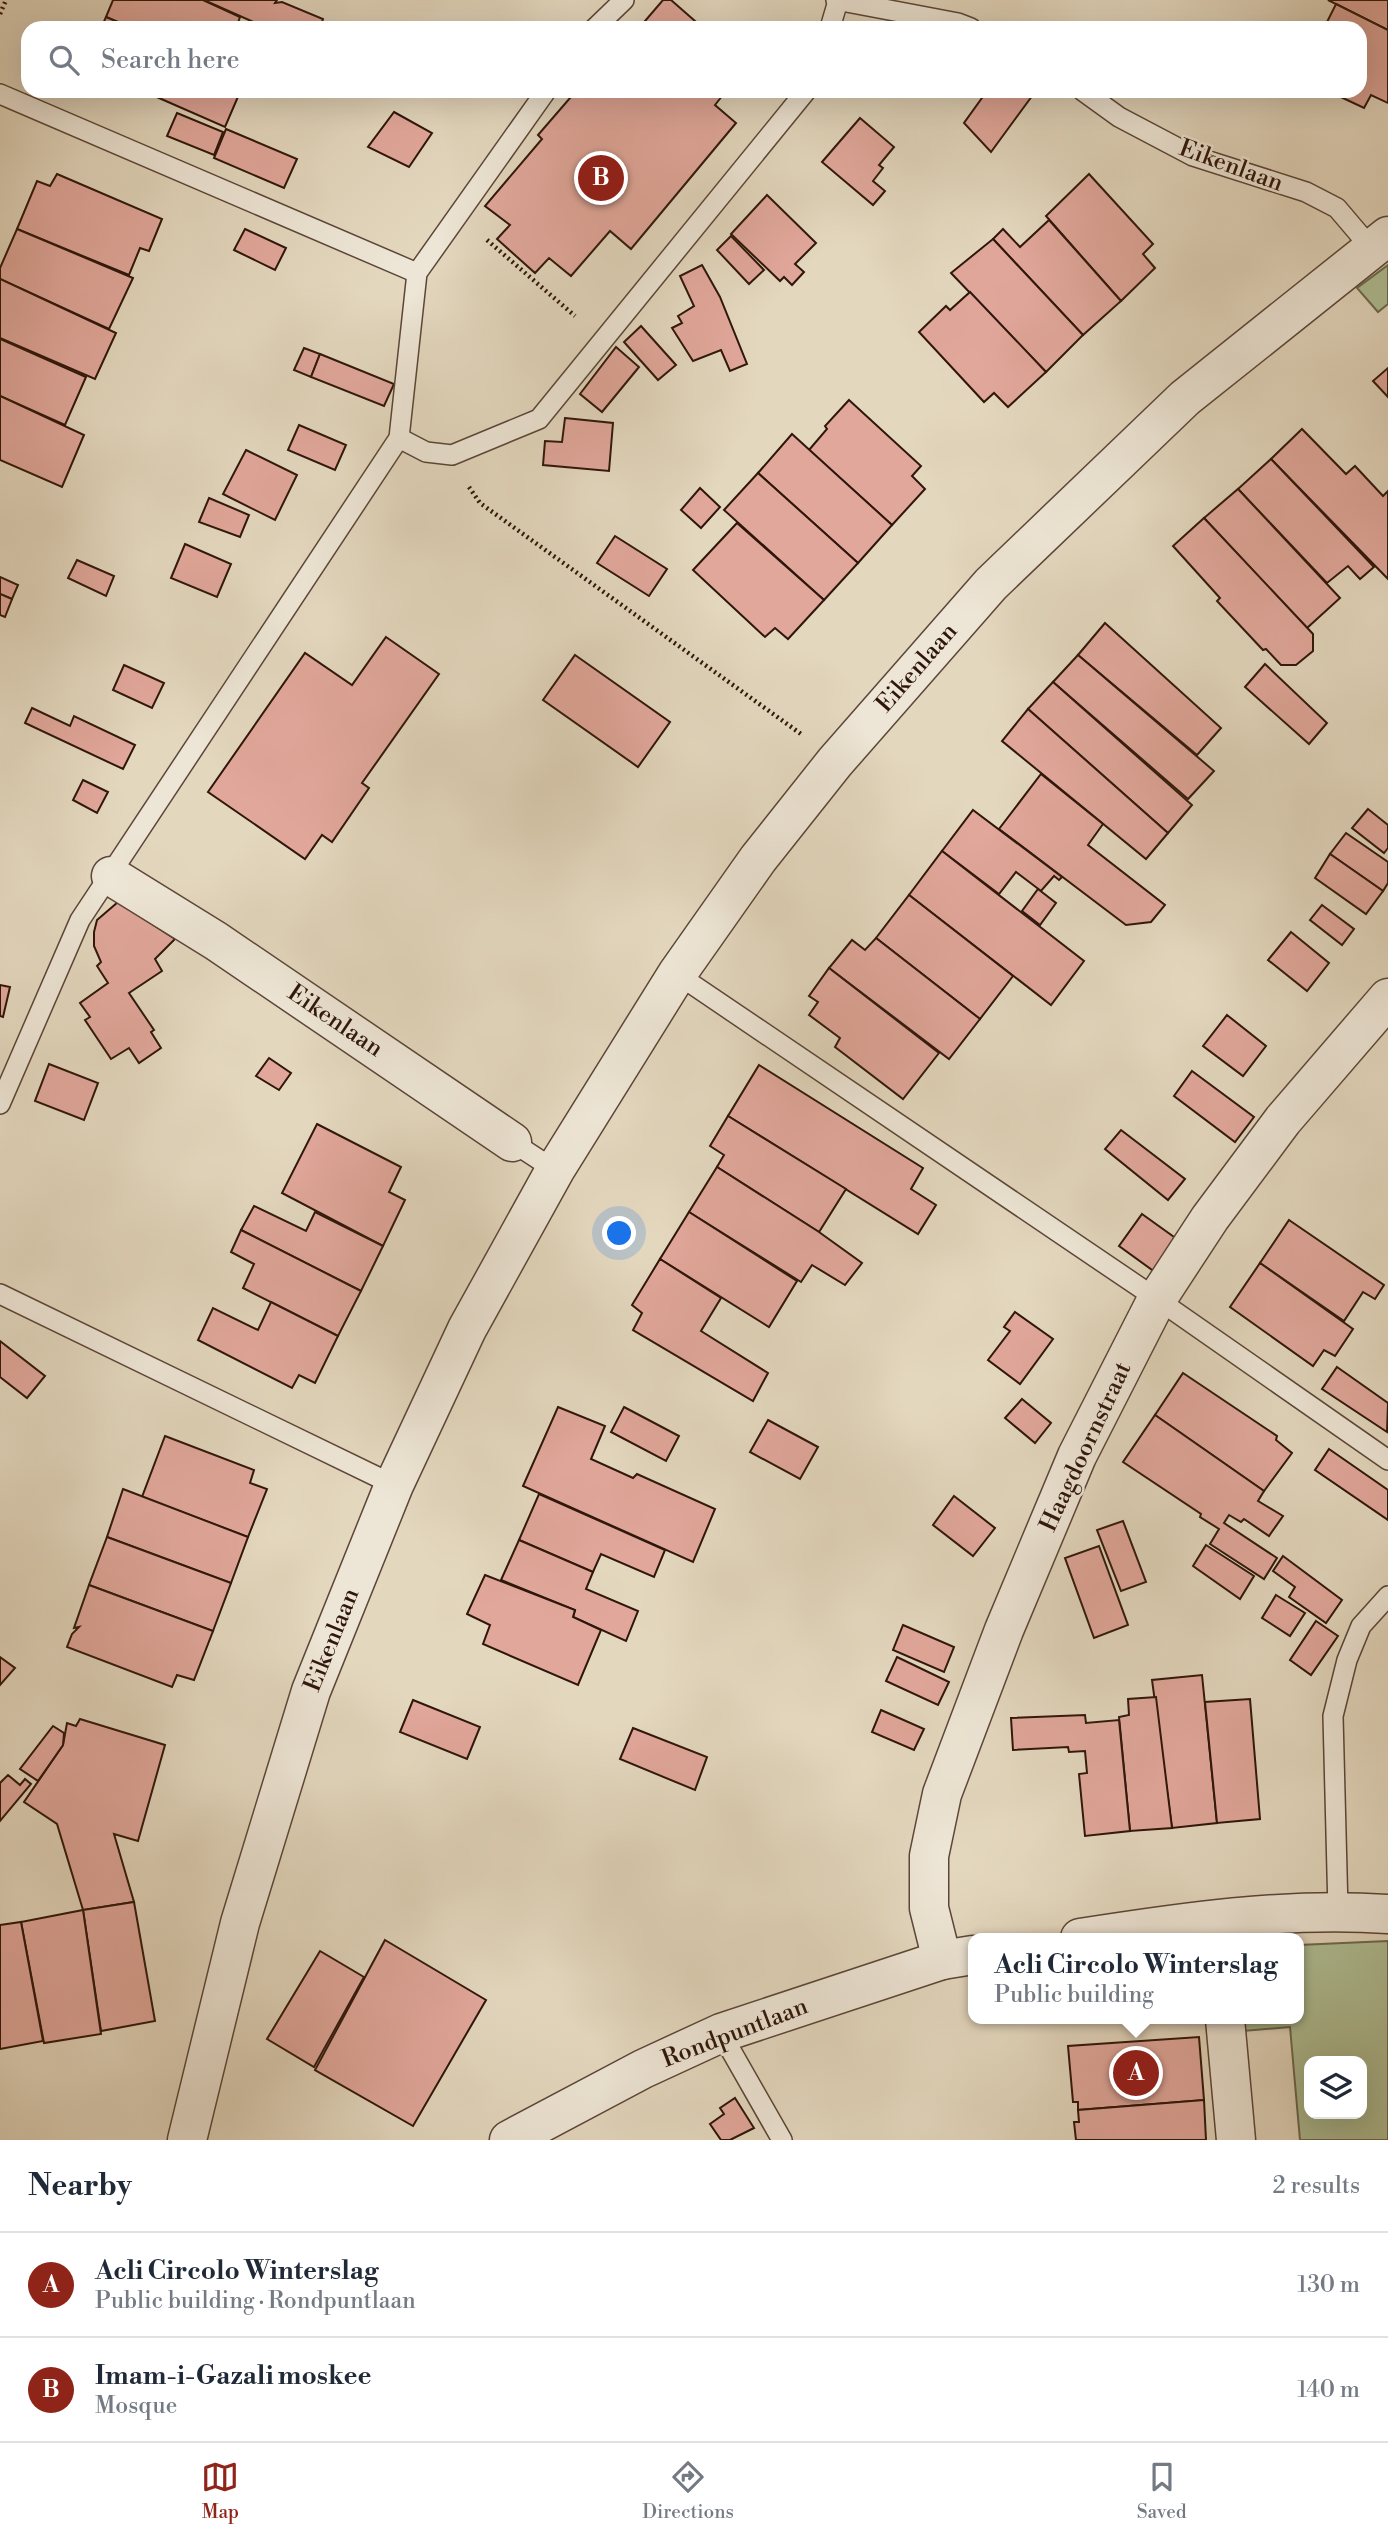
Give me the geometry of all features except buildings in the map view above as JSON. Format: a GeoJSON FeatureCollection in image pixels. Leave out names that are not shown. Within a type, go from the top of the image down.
{"type":"FeatureCollection","features":[{"type":"Feature","properties":{"kind":"street","name":"Eikenlaan"},"geometry":{"type":"LineString","coordinates":[[187,2140],[240,1923],[311,1691],[394,1486],[467,1329],[555,1170],[677,974],[758,859],[835,762],[991,583],[1185,398],[1379,242]]}},
{"type":"Feature","properties":{"kind":"street","name":"Eikenlaan"},"geometry":{"type":"LineString","coordinates":[[111,876],[216,941],[512,1142]]}},
{"type":"Feature","properties":{"kind":"street","name":"Haagdoornstraat"},"geometry":{"type":"LineString","coordinates":[[958,1958],[929,1908],[929,1856],[942,1794],[1003,1630],[1077,1456],[1157,1299],[1210,1218],[1283,1119],[1388,998]]}},
{"type":"Feature","properties":{"kind":"street"},"geometry":{"type":"LineString","coordinates":[[1145,1933],[1210,1928],[1338,1911],[1388,1914]]}},
{"type":"Feature","properties":{"kind":"street","name":"Rondpuntlaan"},"geometry":{"type":"LineString","coordinates":[[509,2140],[643,2069],[720,2033],[958,1958]]}},
{"type":"Feature","properties":{"kind":"street"},"geometry":{"type":"LineString","coordinates":[[1225,2024],[1237,2140]]}},
{"type":"Feature","properties":{"kind":"lane"},"geometry":{"type":"LineString","coordinates":[[602,21],[624,0]]}},
{"type":"Feature","properties":{"kind":"lane"},"geometry":{"type":"LineString","coordinates":[[832,21],[837,0],[947,21]]}},
{"type":"Feature","properties":{"kind":"lane"},"geometry":{"type":"LineString","coordinates":[[0,94],[417,273]]}},
{"type":"Feature","properties":{"kind":"lane"},"geometry":{"type":"LineString","coordinates":[[0,1104],[80,920],[399,438],[417,273],[541,98]]}},
{"type":"Feature","properties":{"kind":"lane"},"geometry":{"type":"LineString","coordinates":[[399,438],[426,452],[452,455],[538,419],[800,98]]}},
{"type":"Feature","properties":{"kind":"lane","name":"Eikenlaan"},"geometry":{"type":"LineString","coordinates":[[1093,98],[1119,117],[1192,156],[1306,192],[1336,208],[1379,242]]}},
{"type":"Feature","properties":{"kind":"lane"},"geometry":{"type":"LineString","coordinates":[[677,974],[1157,1299],[1388,1460]]}},
{"type":"Feature","properties":{"kind":"lane","name":"Eikenlaan"},"geometry":{"type":"LineString","coordinates":[[512,1142],[555,1170]]}},
{"type":"Feature","properties":{"kind":"lane"},"geometry":{"type":"LineString","coordinates":[[0,1294],[394,1486]]}},
{"type":"Feature","properties":{"kind":"lane"},"geometry":{"type":"LineString","coordinates":[[1338,1911],[1333,1716],[1347,1660],[1361,1626],[1388,1596]]}},
{"type":"Feature","properties":{"kind":"lane"},"geometry":{"type":"LineString","coordinates":[[720,2033],[782,2140]]}},
{"type":"Feature","properties":{"kind":"path"},"geometry":{"type":"LineString","coordinates":[[0,13],[6,0]]}},
{"type":"Feature","properties":{"kind":"path"},"geometry":{"type":"LineString","coordinates":[[458,215],[602,340]]}},
{"type":"Feature","properties":{"kind":"path"},"geometry":{"type":"LineString","coordinates":[[464,480],[480,503],[803,735]]}},
{"type":"Feature","properties":{"kind":"green space"},"geometry":{"type":"Polygon","coordinates":[[[1388,265],[1388,304],[1378,312],[1357,288],[1388,265]]]}},
{"type":"Feature","properties":{"kind":"green space"},"geometry":{"type":"Polygon","coordinates":[[[1388,1941],[1388,2140],[1300,2140],[1290,2027],[1243,2031],[1241,2024],[1304,2024],[1304,1945],[1388,1941]]]}},
{"type":"Feature","properties":{"kind":"place","name":"Imam-i-Gazali moskee"},"geometry":{"type":"Point","coordinates":[601,178]}},
{"type":"Feature","properties":{"kind":"place","name":"Acli Circolo Winterslag"},"geometry":{"type":"Point","coordinates":[1136,2073]}}]}
